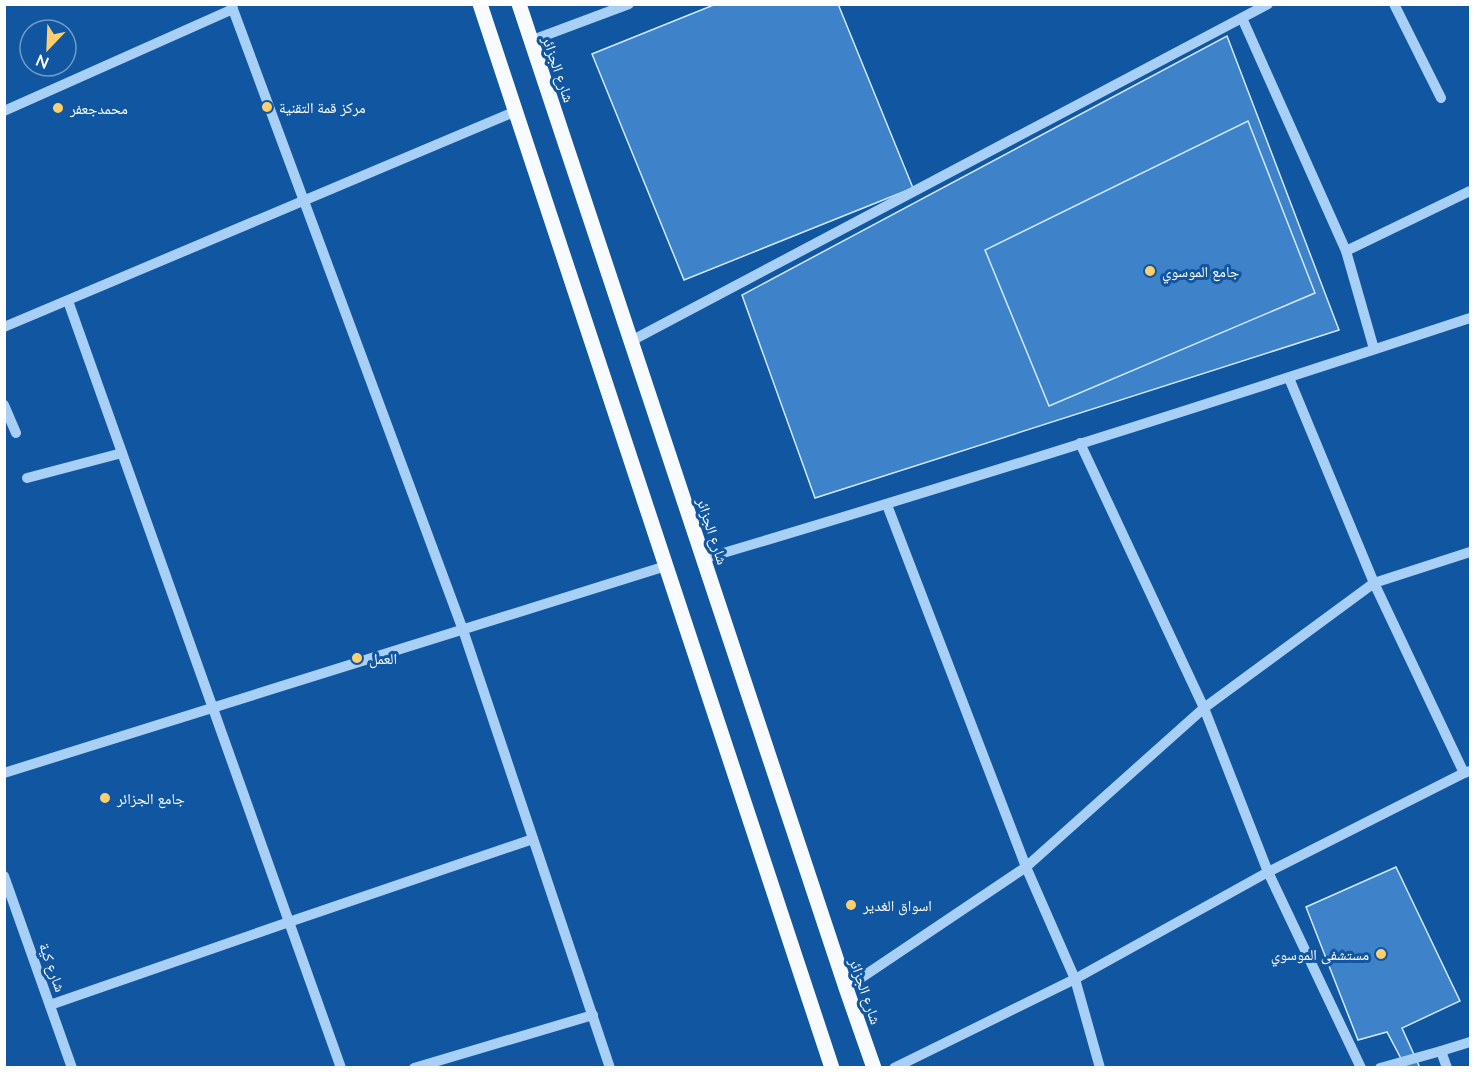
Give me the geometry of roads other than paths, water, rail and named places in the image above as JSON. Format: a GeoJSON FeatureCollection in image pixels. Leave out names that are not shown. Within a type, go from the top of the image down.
{"type":"FeatureCollection","features":[{"type":"Feature","properties":{"kind":"main road"},"geometry":{"type":"LineString","coordinates":[[480,4],[832,1068]]}},
{"type":"Feature","properties":{"kind":"main road","name":"شارع الجزائر"},"geometry":{"type":"LineString","coordinates":[[519,4],[873,1068]]}},
{"type":"Feature","properties":{"kind":"street"},"geometry":{"type":"LineString","coordinates":[[530,41],[629,4]]}},
{"type":"Feature","properties":{"kind":"street"},"geometry":{"type":"LineString","coordinates":[[631,340],[1268,4]]}},
{"type":"Feature","properties":{"kind":"street"},"geometry":{"type":"LineString","coordinates":[[1394,4],[1441,98]]}},
{"type":"Feature","properties":{"kind":"street"},"geometry":{"type":"LineString","coordinates":[[4,111],[232,7],[463,630],[610,1068]]}},
{"type":"Feature","properties":{"kind":"street"},"geometry":{"type":"LineString","coordinates":[[1242,18],[1347,251],[1374,350]]}},
{"type":"Feature","properties":{"kind":"street"},"geometry":{"type":"LineString","coordinates":[[4,327],[514,112]]}},
{"type":"Feature","properties":{"kind":"street"},"geometry":{"type":"LineString","coordinates":[[1347,251],[1470,191]]}},
{"type":"Feature","properties":{"kind":"street"},"geometry":{"type":"LineString","coordinates":[[68,301],[341,1068]]}},
{"type":"Feature","properties":{"kind":"street"},"geometry":{"type":"LineString","coordinates":[[703,559],[887,505],[1289,378],[1470,318]]}},
{"type":"Feature","properties":{"kind":"street"},"geometry":{"type":"LineString","coordinates":[[894,1068],[1075,979],[1268,872],[1467,772],[1374,583],[1289,378]]}},
{"type":"Feature","properties":{"kind":"street"},"geometry":{"type":"LineString","coordinates":[[4,405],[16,433]]}},
{"type":"Feature","properties":{"kind":"street"},"geometry":{"type":"LineString","coordinates":[[1080,443],[1203,708],[1268,872],[1361,1068]]}},
{"type":"Feature","properties":{"kind":"street"},"geometry":{"type":"LineString","coordinates":[[27,477],[122,453]]}},
{"type":"Feature","properties":{"kind":"street"},"geometry":{"type":"LineString","coordinates":[[887,505],[1026,867],[1075,979],[1100,1068]]}},
{"type":"Feature","properties":{"kind":"street"},"geometry":{"type":"LineString","coordinates":[[846,988],[1026,867],[1203,708],[1374,583],[1470,552]]}},
{"type":"Feature","properties":{"kind":"street"},"geometry":{"type":"LineString","coordinates":[[4,773],[666,566]]}},
{"type":"Feature","properties":{"kind":"street"},"geometry":{"type":"LineString","coordinates":[[50,1005],[533,838]]}},
{"type":"Feature","properties":{"kind":"street","name":"شارع كية"},"geometry":{"type":"LineString","coordinates":[[4,876],[72,1068]]}},
{"type":"Feature","properties":{"kind":"street"},"geometry":{"type":"LineString","coordinates":[[414,1068],[593,1015]]}},
{"type":"Feature","properties":{"kind":"street"},"geometry":{"type":"LineString","coordinates":[[1380,1068],[1470,1042]]}},
{"type":"Feature","properties":{"kind":"street"},"geometry":{"type":"LineString","coordinates":[[1441,1051],[1447,1068]]}},
{"type":"Feature","properties":{"kind":"place","name":"مركز قمة التقنية"},"geometry":{"type":"Point","coordinates":[267,107]}},
{"type":"Feature","properties":{"kind":"place","name":"محمدجعفر"},"geometry":{"type":"Point","coordinates":[58,108]}},
{"type":"Feature","properties":{"kind":"place","name":"جامع الموسوي"},"geometry":{"type":"Point","coordinates":[1150,271]}},
{"type":"Feature","properties":{"kind":"place","name":"العمل"},"geometry":{"type":"Point","coordinates":[357,658]}},
{"type":"Feature","properties":{"kind":"place","name":"جامع الجزائر"},"geometry":{"type":"Point","coordinates":[105,798]}},
{"type":"Feature","properties":{"kind":"place","name":"اسواق الغدير"},"geometry":{"type":"Point","coordinates":[851,905]}},
{"type":"Feature","properties":{"kind":"place","name":"مستشفى الموسوي"},"geometry":{"type":"Point","coordinates":[1381,954]}}]}
